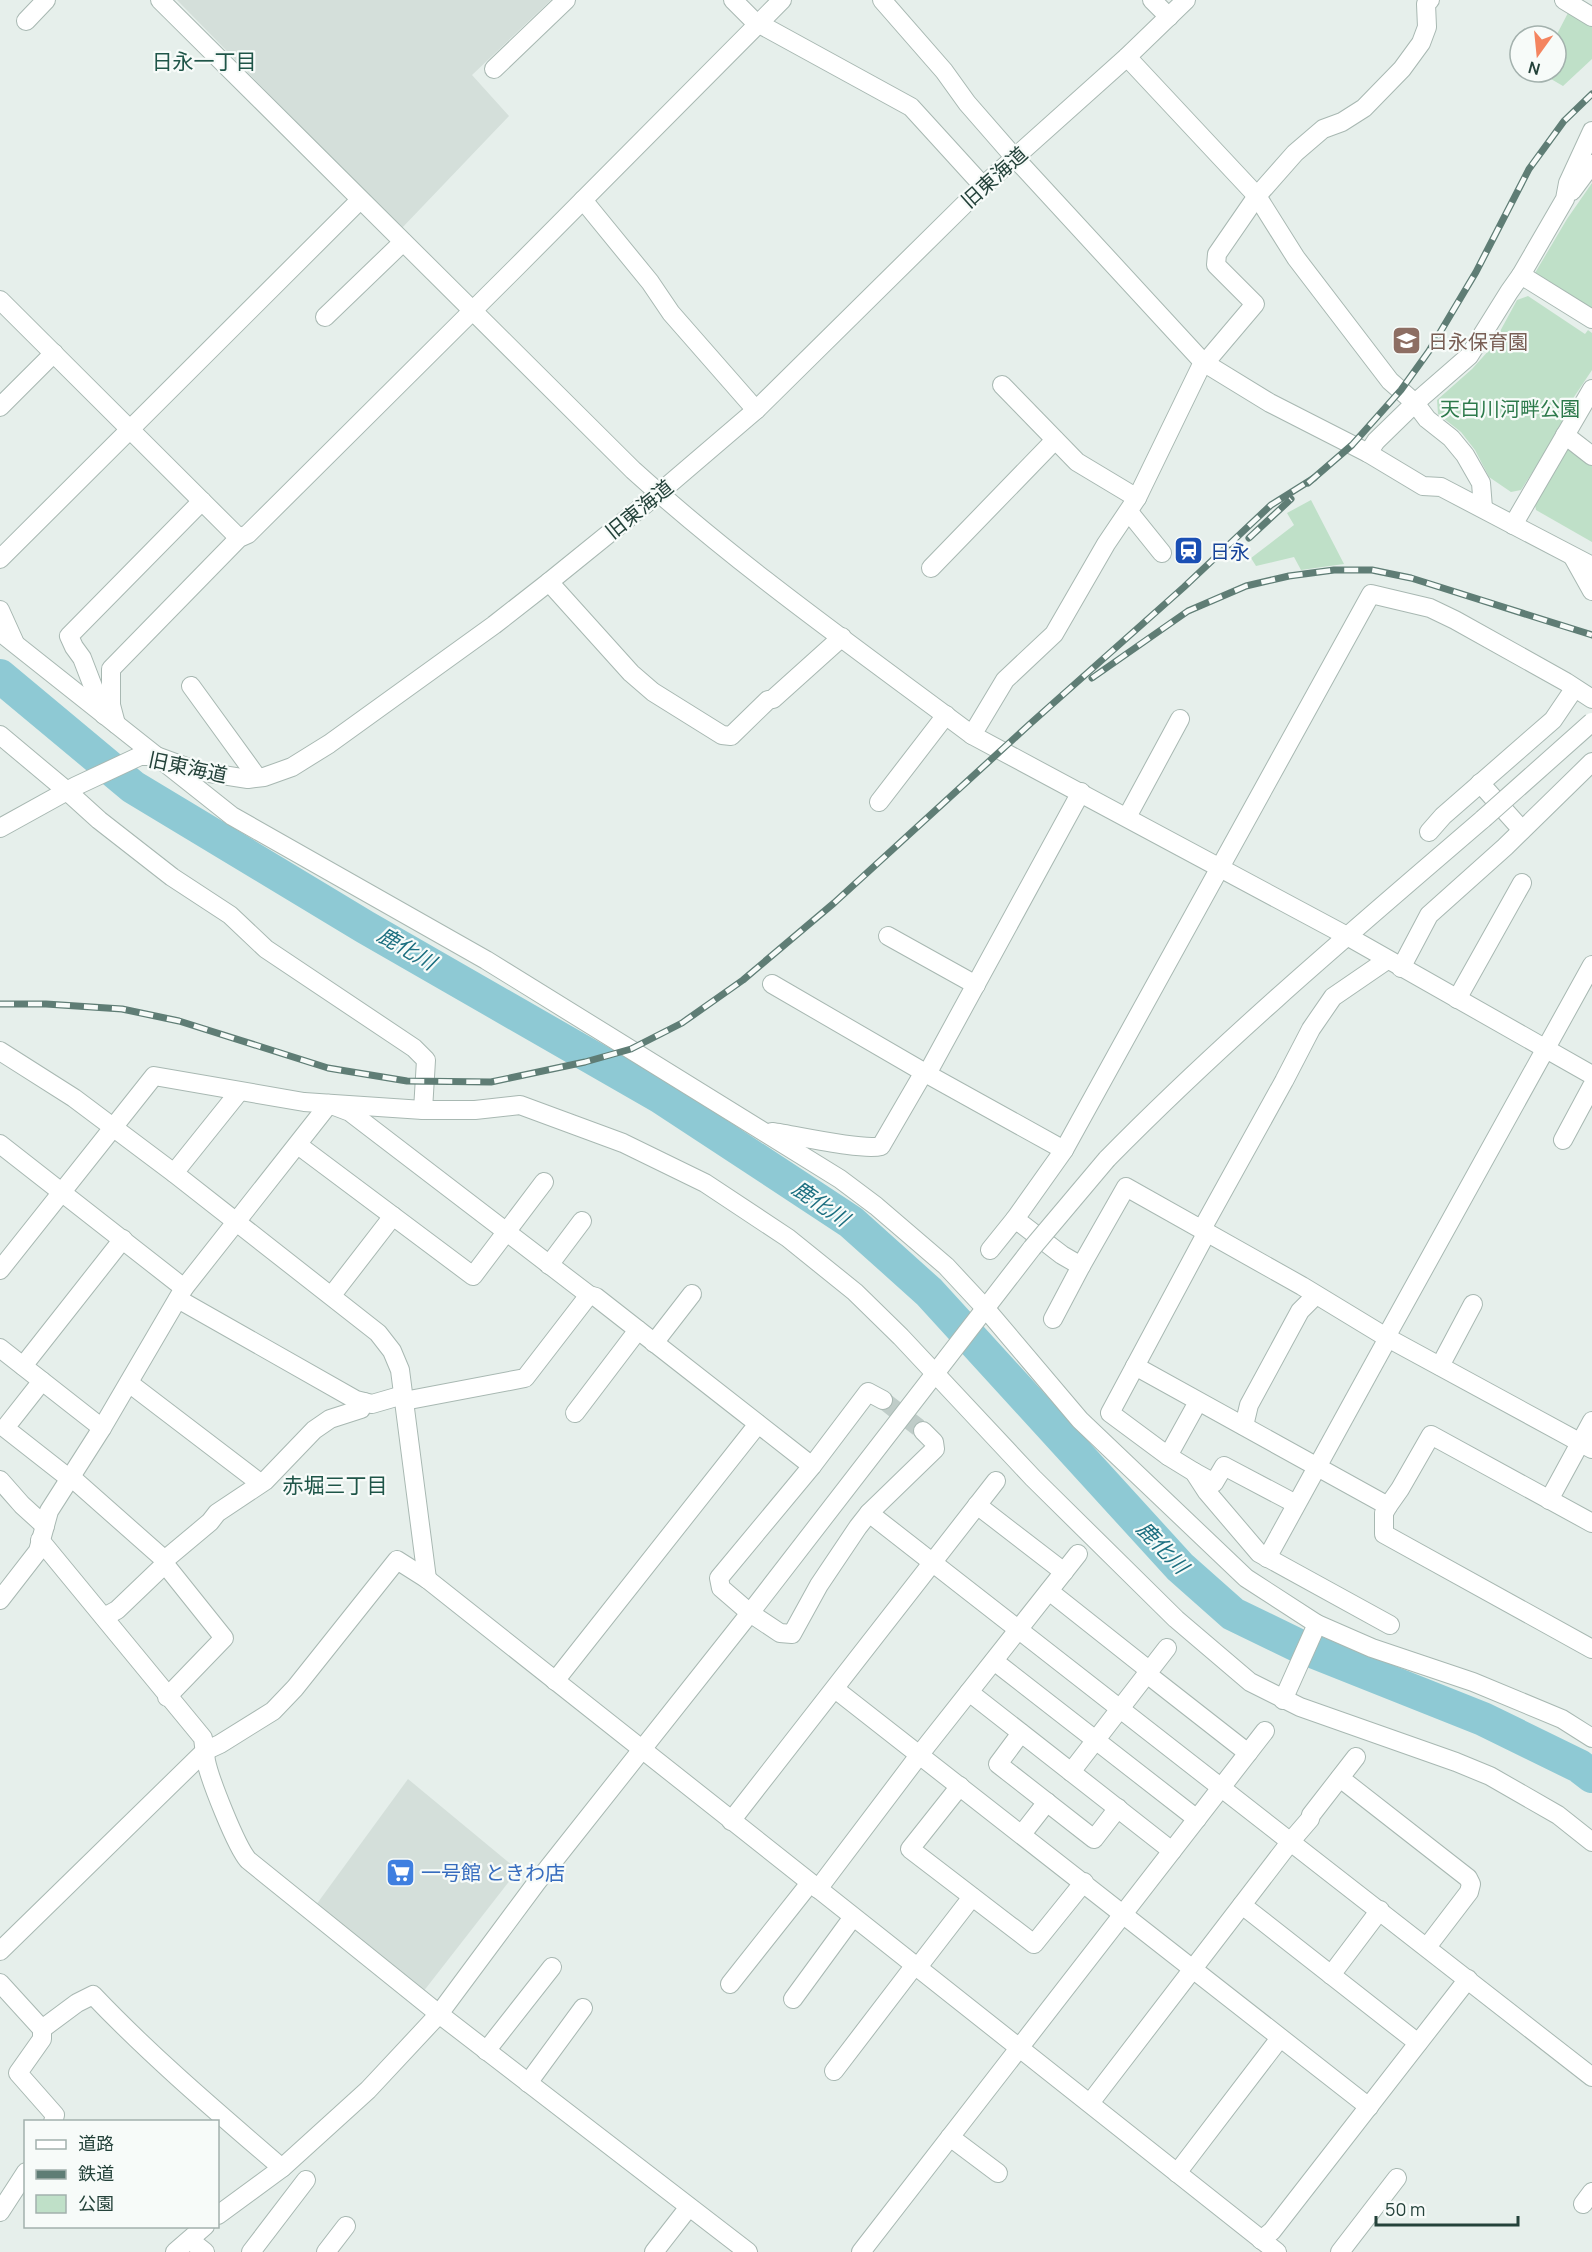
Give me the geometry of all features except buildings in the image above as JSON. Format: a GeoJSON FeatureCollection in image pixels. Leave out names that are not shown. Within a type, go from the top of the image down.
{"type":"FeatureCollection","features":[{"type":"Feature","properties":{"kind":"street"},"geometry":{"type":"LineString","coordinates":[[26,21],[46,0]]}},
{"type":"Feature","properties":{"kind":"street"},"geometry":{"type":"LineString","coordinates":[[160,0],[659,494],[797,605],[972,735],[1347,936],[1592,1075]]}},
{"type":"Feature","properties":{"kind":"street"},"geometry":{"type":"LineString","coordinates":[[494,69],[566,0]]}},
{"type":"Feature","properties":{"kind":"street"},"geometry":{"type":"LineString","coordinates":[[733,0],[759,23],[911,107],[983,186]]}},
{"type":"Feature","properties":{"kind":"street"},"geometry":{"type":"LineString","coordinates":[[110,719],[111,669],[239,538],[248,534],[782,0]]}},
{"type":"Feature","properties":{"kind":"street"},"geometry":{"type":"LineString","coordinates":[[882,0],[944,71],[967,103],[1014,158],[1204,363],[1270,403],[1368,453],[1423,486],[1442,487],[1592,566]]}},
{"type":"Feature","properties":{"kind":"street"},"geometry":{"type":"LineString","coordinates":[[1152,0],[1168,17]]}},
{"type":"Feature","properties":{"kind":"street","name":"旧東海道"},"geometry":{"type":"LineString","coordinates":[[0,828],[71,788],[148,756],[197,771],[224,776],[257,777],[292,767],[329,744],[494,625],[549,582],[659,494],[756,410],[983,186],[1127,57],[1186,0]]}},
{"type":"Feature","properties":{"kind":"street"},"geometry":{"type":"LineString","coordinates":[[972,735],[1005,681],[1054,634],[1106,544],[1133,505],[1204,363],[1255,304],[1216,265],[1215,260],[1257,196],[1295,153],[1323,129],[1342,122],[1364,108],[1402,69],[1421,43],[1427,27],[1426,4],[1431,0]]}},
{"type":"Feature","properties":{"kind":"street"},"geometry":{"type":"LineString","coordinates":[[1564,0],[1592,17]]}},
{"type":"Feature","properties":{"kind":"street"},"geometry":{"type":"LineString","coordinates":[[1127,57],[1257,196],[1296,258],[1383,373],[1415,403],[1427,419],[1451,438],[1465,454],[1481,483],[1483,508]]}},
{"type":"Feature","properties":{"kind":"street"},"geometry":{"type":"LineString","coordinates":[[1565,199],[1568,183],[1592,131]]}},
{"type":"Feature","properties":{"kind":"street"},"geometry":{"type":"LineString","coordinates":[[1368,453],[1376,441],[1415,403],[1469,356],[1521,275],[1565,199],[1592,164]]}},
{"type":"Feature","properties":{"kind":"street"},"geometry":{"type":"LineString","coordinates":[[0,559],[360,200]]}},
{"type":"Feature","properties":{"kind":"street"},"geometry":{"type":"LineString","coordinates":[[583,200],[650,282],[671,313],[756,410]]}},
{"type":"Feature","properties":{"kind":"street"},"geometry":{"type":"LineString","coordinates":[[325,317],[403,242]]}},
{"type":"Feature","properties":{"kind":"street"},"geometry":{"type":"LineString","coordinates":[[1521,275],[1592,319]]}},
{"type":"Feature","properties":{"kind":"street"},"geometry":{"type":"LineString","coordinates":[[0,300],[239,538]]}},
{"type":"Feature","properties":{"kind":"street"},"geometry":{"type":"LineString","coordinates":[[0,407],[54,353]]}},
{"type":"Feature","properties":{"kind":"street"},"geometry":{"type":"LineString","coordinates":[[1002,385],[1077,462],[1133,505],[1162,553]]}},
{"type":"Feature","properties":{"kind":"street"},"geometry":{"type":"LineString","coordinates":[[1513,525],[1592,388]]}},
{"type":"Feature","properties":{"kind":"street"},"geometry":{"type":"LineString","coordinates":[[1565,435],[1592,456]]}},
{"type":"Feature","properties":{"kind":"street"},"geometry":{"type":"LineString","coordinates":[[931,568],[1055,440]]}},
{"type":"Feature","properties":{"kind":"street"},"geometry":{"type":"LineString","coordinates":[[110,719],[82,658],[69,636],[202,501]]}},
{"type":"Feature","properties":{"kind":"street"},"geometry":{"type":"LineString","coordinates":[[1573,557],[1592,591]]}},
{"type":"Feature","properties":{"kind":"street"},"geometry":{"type":"LineString","coordinates":[[549,582],[631,673],[653,693],[722,735],[731,736],[768,700],[773,699],[842,637]]}},
{"type":"Feature","properties":{"kind":"street"},"geometry":{"type":"LineString","coordinates":[[990,1250],[1064,1150],[1371,594],[1430,608],[1566,682],[1592,699]]}},
{"type":"Feature","properties":{"kind":"street"},"geometry":{"type":"LineString","coordinates":[[0,610],[16,645]]}},
{"type":"Feature","properties":{"kind":"street"},"geometry":{"type":"LineString","coordinates":[[0,632],[110,719],[148,756],[232,816],[486,960],[765,1130],[840,1179],[876,1206],[946,1266],[1080,1420],[1246,1578],[1317,1624],[1372,1647],[1473,1682],[1562,1719],[1592,1738]]}},
{"type":"Feature","properties":{"kind":"street"},"geometry":{"type":"LineString","coordinates":[[191,686],[257,777]]}},
{"type":"Feature","properties":{"kind":"street"},"geometry":{"type":"LineString","coordinates":[[1429,832],[1443,816],[1553,720],[1574,689]]}},
{"type":"Feature","properties":{"kind":"street"},"geometry":{"type":"LineString","coordinates":[[879,802],[946,715]]}},
{"type":"Feature","properties":{"kind":"street"},"geometry":{"type":"LineString","coordinates":[[1127,817],[1180,719]]}},
{"type":"Feature","properties":{"kind":"street"},"geometry":{"type":"LineString","coordinates":[[219,2215],[282,2168],[368,2090],[439,2014],[537,1882],[643,1751],[1032,1248],[1107,1159],[1149,1117],[1347,936],[1592,722]]}},
{"type":"Feature","properties":{"kind":"street"},"geometry":{"type":"LineString","coordinates":[[0,735],[71,788],[99,820],[172,877],[230,915],[266,949],[414,1047],[426,1060],[423,1110]]}},
{"type":"Feature","properties":{"kind":"street"},"geometry":{"type":"LineString","coordinates":[[1296,1504],[1224,1466],[1214,1483],[1168,1456],[1110,1413],[1311,1029],[1333,997],[1394,964],[1429,915],[1592,762]]}},
{"type":"Feature","properties":{"kind":"street"},"geometry":{"type":"LineString","coordinates":[[1480,783],[1522,830]]}},
{"type":"Feature","properties":{"kind":"street"},"geometry":{"type":"LineString","coordinates":[[765,1130],[856,1146],[874,1148],[881,1146],[926,1073],[1081,792]]}},
{"type":"Feature","properties":{"kind":"street"},"geometry":{"type":"LineString","coordinates":[[1457,999],[1522,883]]}},
{"type":"Feature","properties":{"kind":"street"},"geometry":{"type":"LineString","coordinates":[[888,936],[975,985]]}},
{"type":"Feature","properties":{"kind":"street"},"geometry":{"type":"LineString","coordinates":[[1267,1558],[1592,965]]}},
{"type":"Feature","properties":{"kind":"street"},"geometry":{"type":"LineString","coordinates":[[772,984],[1064,1150]]}},
{"type":"Feature","properties":{"kind":"street"},"geometry":{"type":"LineString","coordinates":[[0,1051],[74,1098],[174,1173],[369,1325],[392,1351],[400,1370],[427,1579]]}},
{"type":"Feature","properties":{"kind":"street"},"geometry":{"type":"LineString","coordinates":[[0,1270],[154,1077],[239,1092],[329,1104],[423,1110],[476,1110],[520,1105],[623,1143],[705,1183],[788,1238],[855,1292],[937,1372],[1032,1478],[1176,1619],[1250,1682],[1283,1700],[1490,1776],[1558,1815],[1592,1842]]}},
{"type":"Feature","properties":{"kind":"street"},"geometry":{"type":"LineString","coordinates":[[1563,1140],[1592,1086]]}},
{"type":"Feature","properties":{"kind":"street"},"geometry":{"type":"LineString","coordinates":[[174,1173],[239,1092]]}},
{"type":"Feature","properties":{"kind":"street"},"geometry":{"type":"LineString","coordinates":[[0,1600],[38,1551],[50,1511],[102,1428],[181,1293],[329,1104]]}},
{"type":"Feature","properties":{"kind":"street"},"geometry":{"type":"LineString","coordinates":[[329,1104],[350,1112],[549,1265],[638,1330],[812,1466]]}},
{"type":"Feature","properties":{"kind":"street"},"geometry":{"type":"LineString","coordinates":[[0,1144],[123,1239],[181,1293],[356,1400],[372,1404],[525,1378],[589,1295]]}},
{"type":"Feature","properties":{"kind":"street"},"geometry":{"type":"LineString","coordinates":[[298,1145],[473,1276],[508,1233],[544,1182]]}},
{"type":"Feature","properties":{"kind":"street"},"geometry":{"type":"LineString","coordinates":[[1053,1319],[1126,1187],[1387,1337],[1586,1446]]}},
{"type":"Feature","properties":{"kind":"street"},"geometry":{"type":"LineString","coordinates":[[332,1295],[393,1216]]}},
{"type":"Feature","properties":{"kind":"street"},"geometry":{"type":"LineString","coordinates":[[1015,1219],[1062,1255],[1081,1266]]}},
{"type":"Feature","properties":{"kind":"street"},"geometry":{"type":"LineString","coordinates":[[549,1265],[582,1221]]}},
{"type":"Feature","properties":{"kind":"street"},"geometry":{"type":"LineString","coordinates":[[23,1366],[123,1239]]}},
{"type":"Feature","properties":{"kind":"street"},"geometry":{"type":"LineString","coordinates":[[654,1343],[692,1294]]}},
{"type":"Feature","properties":{"kind":"street"},"geometry":{"type":"LineString","coordinates":[[1244,1426],[1249,1406],[1300,1311],[1316,1295]]}},
{"type":"Feature","properties":{"kind":"street"},"geometry":{"type":"LineString","coordinates":[[1440,1366],[1473,1304]]}},
{"type":"Feature","properties":{"kind":"street"},"geometry":{"type":"LineString","coordinates":[[575,1413],[638,1330]]}},
{"type":"Feature","properties":{"kind":"street"},"geometry":{"type":"LineString","coordinates":[[0,1348],[102,1428]]}},
{"type":"Feature","properties":{"kind":"street"},"geometry":{"type":"LineString","coordinates":[[1135,1366],[1388,1506]]}},
{"type":"Feature","properties":{"kind":"street"},"geometry":{"type":"LineString","coordinates":[[42,1381],[5,1428],[71,1478],[165,1562],[224,1638],[167,1697]]}},
{"type":"Feature","properties":{"kind":"street"},"geometry":{"type":"LineString","coordinates":[[129,1383],[260,1483]]}},
{"type":"Feature","properties":{"kind":"street"},"geometry":{"type":"LineString","coordinates":[[883,1400],[868,1392],[812,1466],[719,1578],[720,1588],[750,1613],[780,1633],[792,1634],[819,1585],[869,1513],[935,1449],[934,1442],[924,1431]]}},
{"type":"Feature","properties":{"kind":"street"},"geometry":{"type":"LineString","coordinates":[[104,1617],[117,1610],[217,1513],[260,1483],[314,1430],[330,1419],[361,1409],[364,1402]]}},
{"type":"Feature","properties":{"kind":"street"},"geometry":{"type":"LineString","coordinates":[[1168,1456],[1194,1409]]}},
{"type":"Feature","properties":{"kind":"street"},"geometry":{"type":"LineString","coordinates":[[1549,1500],[1586,1446],[1592,1421]]}},
{"type":"Feature","properties":{"kind":"street"},"geometry":{"type":"LineString","coordinates":[[555,1681],[758,1424]]}},
{"type":"Feature","properties":{"kind":"street"},"geometry":{"type":"LineString","coordinates":[[1592,1523],[1431,1435],[1384,1513],[1384,1534],[1592,1649]]}},
{"type":"Feature","properties":{"kind":"street"},"geometry":{"type":"LineString","coordinates":[[1194,1472],[1207,1492],[1259,1553],[1390,1625]]}},
{"type":"Feature","properties":{"kind":"street"},"geometry":{"type":"LineString","coordinates":[[0,1480],[22,1505],[104,1617],[167,1697],[203,1738],[206,1763],[233,1833],[242,1853],[248,1860],[439,2014],[689,2207],[735,2248]]}},
{"type":"Feature","properties":{"kind":"street"},"geometry":{"type":"LineString","coordinates":[[731,1821],[996,1481]]}},
{"type":"Feature","properties":{"kind":"street"},"geometry":{"type":"LineString","coordinates":[[977,1505],[1064,1572]]}},
{"type":"Feature","properties":{"kind":"street"},"geometry":{"type":"LineString","coordinates":[[869,1513],[1222,1786],[1592,2077]]}},
{"type":"Feature","properties":{"kind":"street"},"geometry":{"type":"LineString","coordinates":[[730,1984],[814,1886],[1078,1554]]}},
{"type":"Feature","properties":{"kind":"street"},"geometry":{"type":"LineString","coordinates":[[0,1951],[205,1751],[273,1711],[295,1688],[397,1560],[427,1579],[1177,2172],[1269,2248],[1272,2231],[1468,1979]]}},
{"type":"Feature","properties":{"kind":"street"},"geometry":{"type":"LineString","coordinates":[[1049,1591],[1248,1753]]}},
{"type":"Feature","properties":{"kind":"street"},"geometry":{"type":"LineString","coordinates":[[1283,1700],[1317,1624]]}},
{"type":"Feature","properties":{"kind":"street"},"geometry":{"type":"LineString","coordinates":[[1071,1772],[1167,1648]]}},
{"type":"Feature","properties":{"kind":"street"},"geometry":{"type":"LineString","coordinates":[[994,1661],[1197,1819]]}},
{"type":"Feature","properties":{"kind":"street"},"geometry":{"type":"LineString","coordinates":[[835,1689],[1368,2107]]}},
{"type":"Feature","properties":{"kind":"street"},"geometry":{"type":"LineString","coordinates":[[969,1692],[1172,1851]]}},
{"type":"Feature","properties":{"kind":"street"},"geometry":{"type":"LineString","coordinates":[[861,2252],[1265,1731]]}},
{"type":"Feature","properties":{"kind":"street"},"geometry":{"type":"LineString","coordinates":[[1021,1733],[998,1764],[1094,1839],[1118,1808]]}},
{"type":"Feature","properties":{"kind":"street"},"geometry":{"type":"LineString","coordinates":[[1090,2103],[1291,1840],[1311,1819],[1311,1815],[1356,1757]]}},
{"type":"Feature","properties":{"kind":"street"},"geometry":{"type":"LineString","coordinates":[[1340,1778],[1468,1878],[1471,1884],[1469,1892],[1427,1947]]}},
{"type":"Feature","properties":{"kind":"street"},"geometry":{"type":"LineString","coordinates":[[960,1786],[910,1849],[1034,1944],[1084,1882]]}},
{"type":"Feature","properties":{"kind":"street"},"geometry":{"type":"LineString","coordinates":[[1022,1834],[1047,1802]]}},
{"type":"Feature","properties":{"kind":"street"},"geometry":{"type":"LineString","coordinates":[[834,2071],[972,1897]]}},
{"type":"Feature","properties":{"kind":"street"},"geometry":{"type":"LineString","coordinates":[[1242,1905],[1419,2043]]}},
{"type":"Feature","properties":{"kind":"street"},"geometry":{"type":"LineString","coordinates":[[1331,1975],[1380,1910]]}},
{"type":"Feature","properties":{"kind":"street"},"geometry":{"type":"LineString","coordinates":[[793,1999],[853,1917]]}},
{"type":"Feature","properties":{"kind":"street"},"geometry":{"type":"LineString","coordinates":[[486,2050],[552,1967]]}},
{"type":"Feature","properties":{"kind":"street"},"geometry":{"type":"LineString","coordinates":[[0,1983],[42,2029],[42,2039],[18,2073],[55,2115],[53,2120]]}},
{"type":"Feature","properties":{"kind":"street"},"geometry":{"type":"LineString","coordinates":[[42,2029],[77,2003],[93,1995],[133,2037],[282,2168]]}},
{"type":"Feature","properties":{"kind":"street"},"geometry":{"type":"LineString","coordinates":[[528,2083],[583,2008]]}},
{"type":"Feature","properties":{"kind":"street"},"geometry":{"type":"LineString","coordinates":[[1177,2172],[1280,2038]]}},
{"type":"Feature","properties":{"kind":"street"},"geometry":{"type":"LineString","coordinates":[[950,2137],[998,2173]]}},
{"type":"Feature","properties":{"kind":"street"},"geometry":{"type":"LineString","coordinates":[[0,2212],[24,2175]]}},
{"type":"Feature","properties":{"kind":"street"},"geometry":{"type":"LineString","coordinates":[[1340,2252],[1397,2178]]}},
{"type":"Feature","properties":{"kind":"street"},"geometry":{"type":"LineString","coordinates":[[251,2252],[306,2180]]}},
{"type":"Feature","properties":{"kind":"street"},"geometry":{"type":"LineString","coordinates":[[654,2252],[689,2207]]}},
{"type":"Feature","properties":{"kind":"street"},"geometry":{"type":"LineString","coordinates":[[326,2252],[346,2226]]}},
{"type":"Feature","properties":{"kind":"street"},"geometry":{"type":"LineString","coordinates":[[182,2246],[203,2228]]}},
{"type":"Feature","properties":{"kind":"street"},"geometry":{"type":"LineString","coordinates":[[182,2246],[205,2252]]}},
{"type":"Feature","properties":{"kind":"shaded area"},"geometry":{"type":"Polygon","coordinates":[[[177,0],[551,0],[472,75],[509,116],[401,229],[177,0]]]}},
{"type":"Feature","properties":{"kind":"shaded area"},"geometry":{"type":"Polygon","coordinates":[[[408,1779],[518,1870],[423,1992],[316,1905],[408,1779]]]}},
{"type":"Feature","properties":{"kind":"green space"},"geometry":{"type":"Polygon","coordinates":[[[1569,11],[1592,27],[1592,59],[1568,81],[1568,24],[1562,24],[1569,11]]]}},
{"type":"Feature","properties":{"kind":"green space"},"geometry":{"type":"Polygon","coordinates":[[[1592,183],[1592,309],[1535,273],[1567,219],[1592,183]]]}},
{"type":"Feature","properties":{"kind":"green space","name":"天白川河畔公園"},"geometry":{"type":"Polygon","coordinates":[[[1528,296],[1585,334],[1588,330],[1592,333],[1592,370],[1574,397],[1556,436],[1521,490],[1511,492],[1489,477],[1475,450],[1461,432],[1438,414],[1437,400],[1472,369],[1491,348],[1517,300],[1528,296]]]}},
{"type":"Feature","properties":{"kind":"green space","name":"天白川河畔公園"},"geometry":{"type":"Polygon","coordinates":[[[1565,449],[1572,449],[1592,465],[1592,542],[1536,510],[1534,500],[1565,449]]]}},
{"type":"Feature","properties":{"kind":"green space"},"geometry":{"type":"Polygon","coordinates":[[[1311,500],[1344,564],[1301,570],[1294,557],[1256,566],[1251,558],[1294,525],[1287,513],[1311,500]]]}},
{"type":"Feature","properties":{"kind":"waterway","name":"鹿化川"},"geometry":{"type":"LineString","coordinates":[[0,676],[133,787],[365,927],[661,1097],[851,1222],[929,1292],[1180,1567],[1233,1614],[1297,1645],[1483,1719],[1579,1766],[1592,1776]]}},
{"type":"Feature","properties":{"kind":"tunnel"},"geometry":{"type":"LineString","coordinates":[[883,1400],[923,1431]]}},
{"type":"Feature","properties":{"kind":"railway"},"geometry":{"type":"LineString","coordinates":[[1308,483],[1352,445],[1401,390],[1429,351],[1476,272],[1529,169],[1564,121],[1592,94]]}},
{"type":"Feature","properties":{"kind":"railway"},"geometry":{"type":"LineString","coordinates":[[0,1004],[46,1004],[122,1009],[179,1021],[328,1068],[407,1081],[491,1082],[585,1062],[631,1049],[682,1023],[743,980],[834,903],[1184,587],[1271,505],[1314,478]]}},
{"type":"Feature","properties":{"kind":"railway"},"geometry":{"type":"LineString","coordinates":[[1249,538],[1291,499]]}},
{"type":"Feature","properties":{"kind":"railway"},"geometry":{"type":"LineString","coordinates":[[1092,678],[1188,611],[1246,586],[1289,576],[1334,570],[1372,570],[1411,578],[1592,635]]}},
{"type":"Feature","properties":{"kind":"place","name":"日永保育園"},"geometry":{"type":"Point","coordinates":[1407,341]}},
{"type":"Feature","properties":{"kind":"place","name":"日永"},"geometry":{"type":"Point","coordinates":[1189,551]}},
{"type":"Feature","properties":{"kind":"place","name":"一号館 ときわ店"},"geometry":{"type":"Point","coordinates":[400,1872]}},
{"type":"Feature","properties":{"kind":"district","name":"日永一丁目"},"geometry":{"type":"Point","coordinates":[204,61]}},
{"type":"Feature","properties":{"kind":"district","name":"赤堀三丁目"},"geometry":{"type":"Point","coordinates":[335,1485]}}]}
